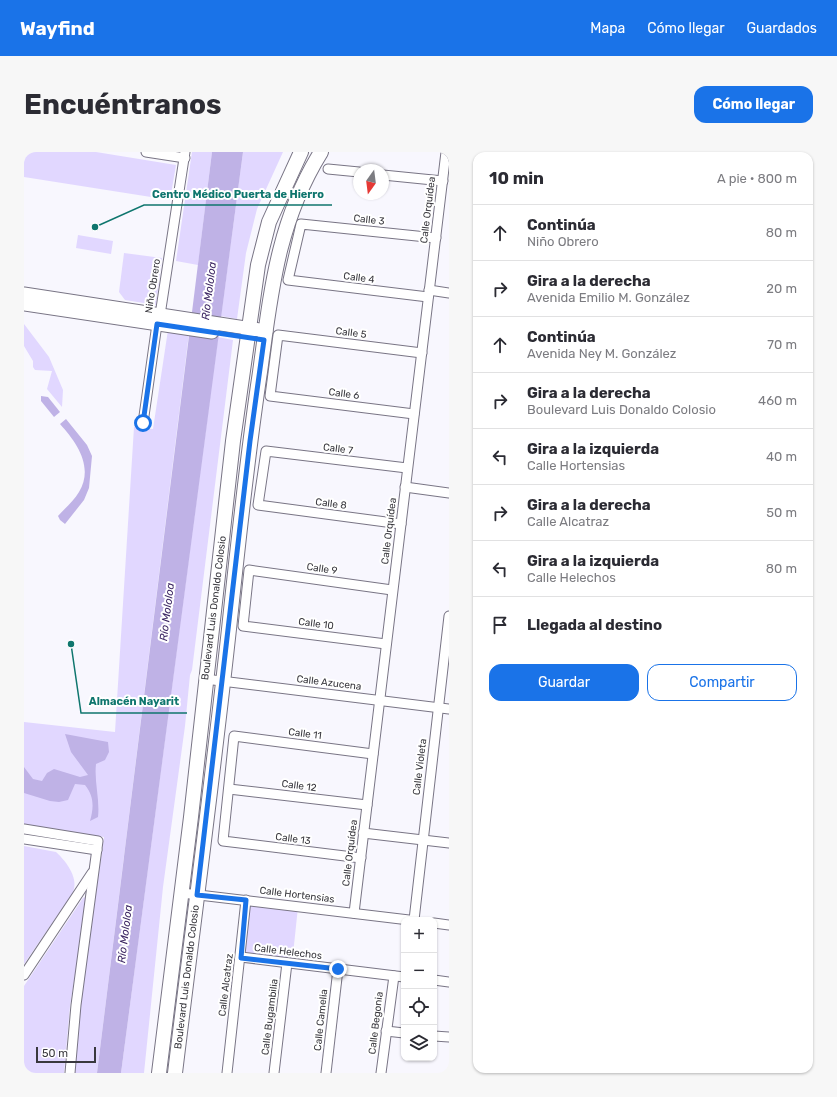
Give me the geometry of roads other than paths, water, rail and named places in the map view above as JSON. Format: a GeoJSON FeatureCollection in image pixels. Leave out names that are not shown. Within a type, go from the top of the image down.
{"type":"FeatureCollection","features":[{"type":"Feature","properties":{"kind":"main road","name":"Boulevard Luis Donaldo Colosio"},"geometry":{"type":"LineString","coordinates":[[159,1073],[191,818],[205,680],[233,441],[258,265],[269,222],[301,152]]}},
{"type":"Feature","properties":{"kind":"main road","name":"Boulevard Luis Donaldo Colosio"},"geometry":{"type":"LineString","coordinates":[[175,1073],[223,682],[250,441],[269,335],[276,262],[287,225],[300,191],[321,152]]}},
{"type":"Feature","properties":{"kind":"main road"},"geometry":{"type":"LineString","coordinates":[[24,294],[159,320]]}},
{"type":"Feature","properties":{"kind":"main road"},"geometry":{"type":"LineString","coordinates":[[24,304],[269,335]]}},
{"type":"Feature","properties":{"kind":"main road"},"geometry":{"type":"LineString","coordinates":[[191,818],[195,828],[189,887],[197,895]]}},
{"type":"Feature","properties":{"kind":"street"},"geometry":{"type":"LineString","coordinates":[[146,152],[185,155]]}},
{"type":"Feature","properties":{"kind":"street","name":"Calle Orquídea"},"geometry":{"type":"LineString","coordinates":[[354,913],[372,754],[446,152]]}},
{"type":"Feature","properties":{"kind":"street","name":"Niño Obrero"},"geometry":{"type":"LineString","coordinates":[[143,423],[185,155]]}},
{"type":"Feature","properties":{"kind":"street"},"geometry":{"type":"LineString","coordinates":[[328,169],[353,171]]}},
{"type":"Feature","properties":{"kind":"street"},"geometry":{"type":"LineString","coordinates":[[389,176],[443,181]]}},
{"type":"Feature","properties":{"kind":"street","name":"Calle 3"},"geometry":{"type":"LineString","coordinates":[[288,280],[301,224],[436,238]]}},
{"type":"Feature","properties":{"kind":"street","name":"Calle 4"},"geometry":{"type":"LineString","coordinates":[[288,280],[429,294],[449,293]]}},
{"type":"Feature","properties":{"kind":"street","name":"Calle 5"},"geometry":{"type":"LineString","coordinates":[[269,335],[422,353]]}},
{"type":"Feature","properties":{"kind":"street","name":"Calle 6"},"geometry":{"type":"LineString","coordinates":[[269,335],[270,396],[414,414]]}},
{"type":"Feature","properties":{"kind":"street","name":"Calle 7"},"geometry":{"type":"LineString","coordinates":[[258,505],[266,451],[407,468]]}},
{"type":"Feature","properties":{"kind":"street"},"geometry":{"type":"LineString","coordinates":[[405,487],[449,493]]}},
{"type":"Feature","properties":{"kind":"street","name":"Calle 8"},"geometry":{"type":"LineString","coordinates":[[258,505],[400,524]]}},
{"type":"Feature","properties":{"kind":"street","name":"Calle 9"},"geometry":{"type":"LineString","coordinates":[[243,626],[249,570],[392,590]]}},
{"type":"Feature","properties":{"kind":"street","name":"Calle Violeta"},"geometry":{"type":"LineString","coordinates":[[414,917],[449,616]]}},
{"type":"Feature","properties":{"kind":"street","name":"Calle 10"},"geometry":{"type":"LineString","coordinates":[[243,626],[386,644]]}},
{"type":"Feature","properties":{"kind":"street","name":"Calle Azucena"},"geometry":{"type":"LineString","coordinates":[[205,680],[449,709]]}},
{"type":"Feature","properties":{"kind":"street","name":"Calle 11"},"geometry":{"type":"LineString","coordinates":[[229,789],[234,736],[372,754]]}},
{"type":"Feature","properties":{"kind":"street","name":"Calle 12"},"geometry":{"type":"LineString","coordinates":[[229,789],[367,805]]}},
{"type":"Feature","properties":{"kind":"street","name":"Calle 13"},"geometry":{"type":"LineString","coordinates":[[229,789],[223,841],[361,858]]}},
{"type":"Feature","properties":{"kind":"street"},"geometry":{"type":"LineString","coordinates":[[24,829],[97,846]]}},
{"type":"Feature","properties":{"kind":"street"},"geometry":{"type":"LineString","coordinates":[[363,833],[449,843]]}},
{"type":"Feature","properties":{"kind":"street"},"geometry":{"type":"LineString","coordinates":[[24,839],[97,846]]}},
{"type":"Feature","properties":{"kind":"street"},"geometry":{"type":"LineString","coordinates":[[70,1073],[76,1005],[97,846]]}},
{"type":"Feature","properties":{"kind":"street"},"geometry":{"type":"LineString","coordinates":[[24,975],[94,870]]}},
{"type":"Feature","properties":{"kind":"street","name":"Calle Hortensias"},"geometry":{"type":"LineString","coordinates":[[182,893],[401,919]]}},
{"type":"Feature","properties":{"kind":"street","name":"Calle Alcatraz"},"geometry":{"type":"LineString","coordinates":[[227,1073],[241,958],[246,900]]}},
{"type":"Feature","properties":{"kind":"street"},"geometry":{"type":"LineString","coordinates":[[437,923],[449,925]]}},
{"type":"Feature","properties":{"kind":"street","name":"Calle Helechos"},"geometry":{"type":"LineString","coordinates":[[241,958],[401,977]]}},
{"type":"Feature","properties":{"kind":"street","name":"Calle Bugambilia"},"geometry":{"type":"LineString","coordinates":[[274,1073],[287,963]]}},
{"type":"Feature","properties":{"kind":"street","name":"Calle Camelia"},"geometry":{"type":"LineString","coordinates":[[326,1073],[338,969]]}},
{"type":"Feature","properties":{"kind":"street","name":"Calle Begonia"},"geometry":{"type":"LineString","coordinates":[[381,1073],[394,976]]}},
{"type":"Feature","properties":{"kind":"street"},"geometry":{"type":"LineString","coordinates":[[437,980],[449,982]]}},
{"type":"Feature","properties":{"kind":"street"},"geometry":{"type":"LineString","coordinates":[[386,1031],[401,1033]]}},
{"type":"Feature","properties":{"kind":"street"},"geometry":{"type":"LineString","coordinates":[[437,1036],[449,1037]]}},
{"type":"Feature","properties":{"kind":"water","name":"Río Mololoa"},"geometry":{"type":"Polygon","coordinates":[[[212,152],[243,152],[121,1073],[97,1073],[212,152]]]}},
{"type":"Feature","properties":{"kind":"water"},"geometry":{"type":"Polygon","coordinates":[[[41,396],[48,397],[60,412],[54,417],[41,401],[41,396]]]}},
{"type":"Feature","properties":{"kind":"water"},"geometry":{"type":"Polygon","coordinates":[[[66,419],[87,445],[92,456],[89,488],[84,500],[65,524],[58,516],[79,492],[85,474],[82,456],[72,439],[60,424],[66,419]]]}},
{"type":"Feature","properties":{"kind":"water"},"geometry":{"type":"Polygon","coordinates":[[[65,734],[108,742],[109,752],[105,760],[96,764],[98,817],[90,821],[92,798],[85,785],[75,784],[68,800],[59,802],[50,801],[24,793],[24,767],[33,779],[42,781],[47,773],[54,769],[80,777],[88,775],[71,752],[65,734]]]}},
{"type":"Feature","properties":{"kind":"place","name":"Centro Médico Puerta de Hierro"},"geometry":{"type":"Point","coordinates":[95,227]}},
{"type":"Feature","properties":{"kind":"place","name":"Almacén Nayarit"},"geometry":{"type":"Point","coordinates":[71,644]}}]}
